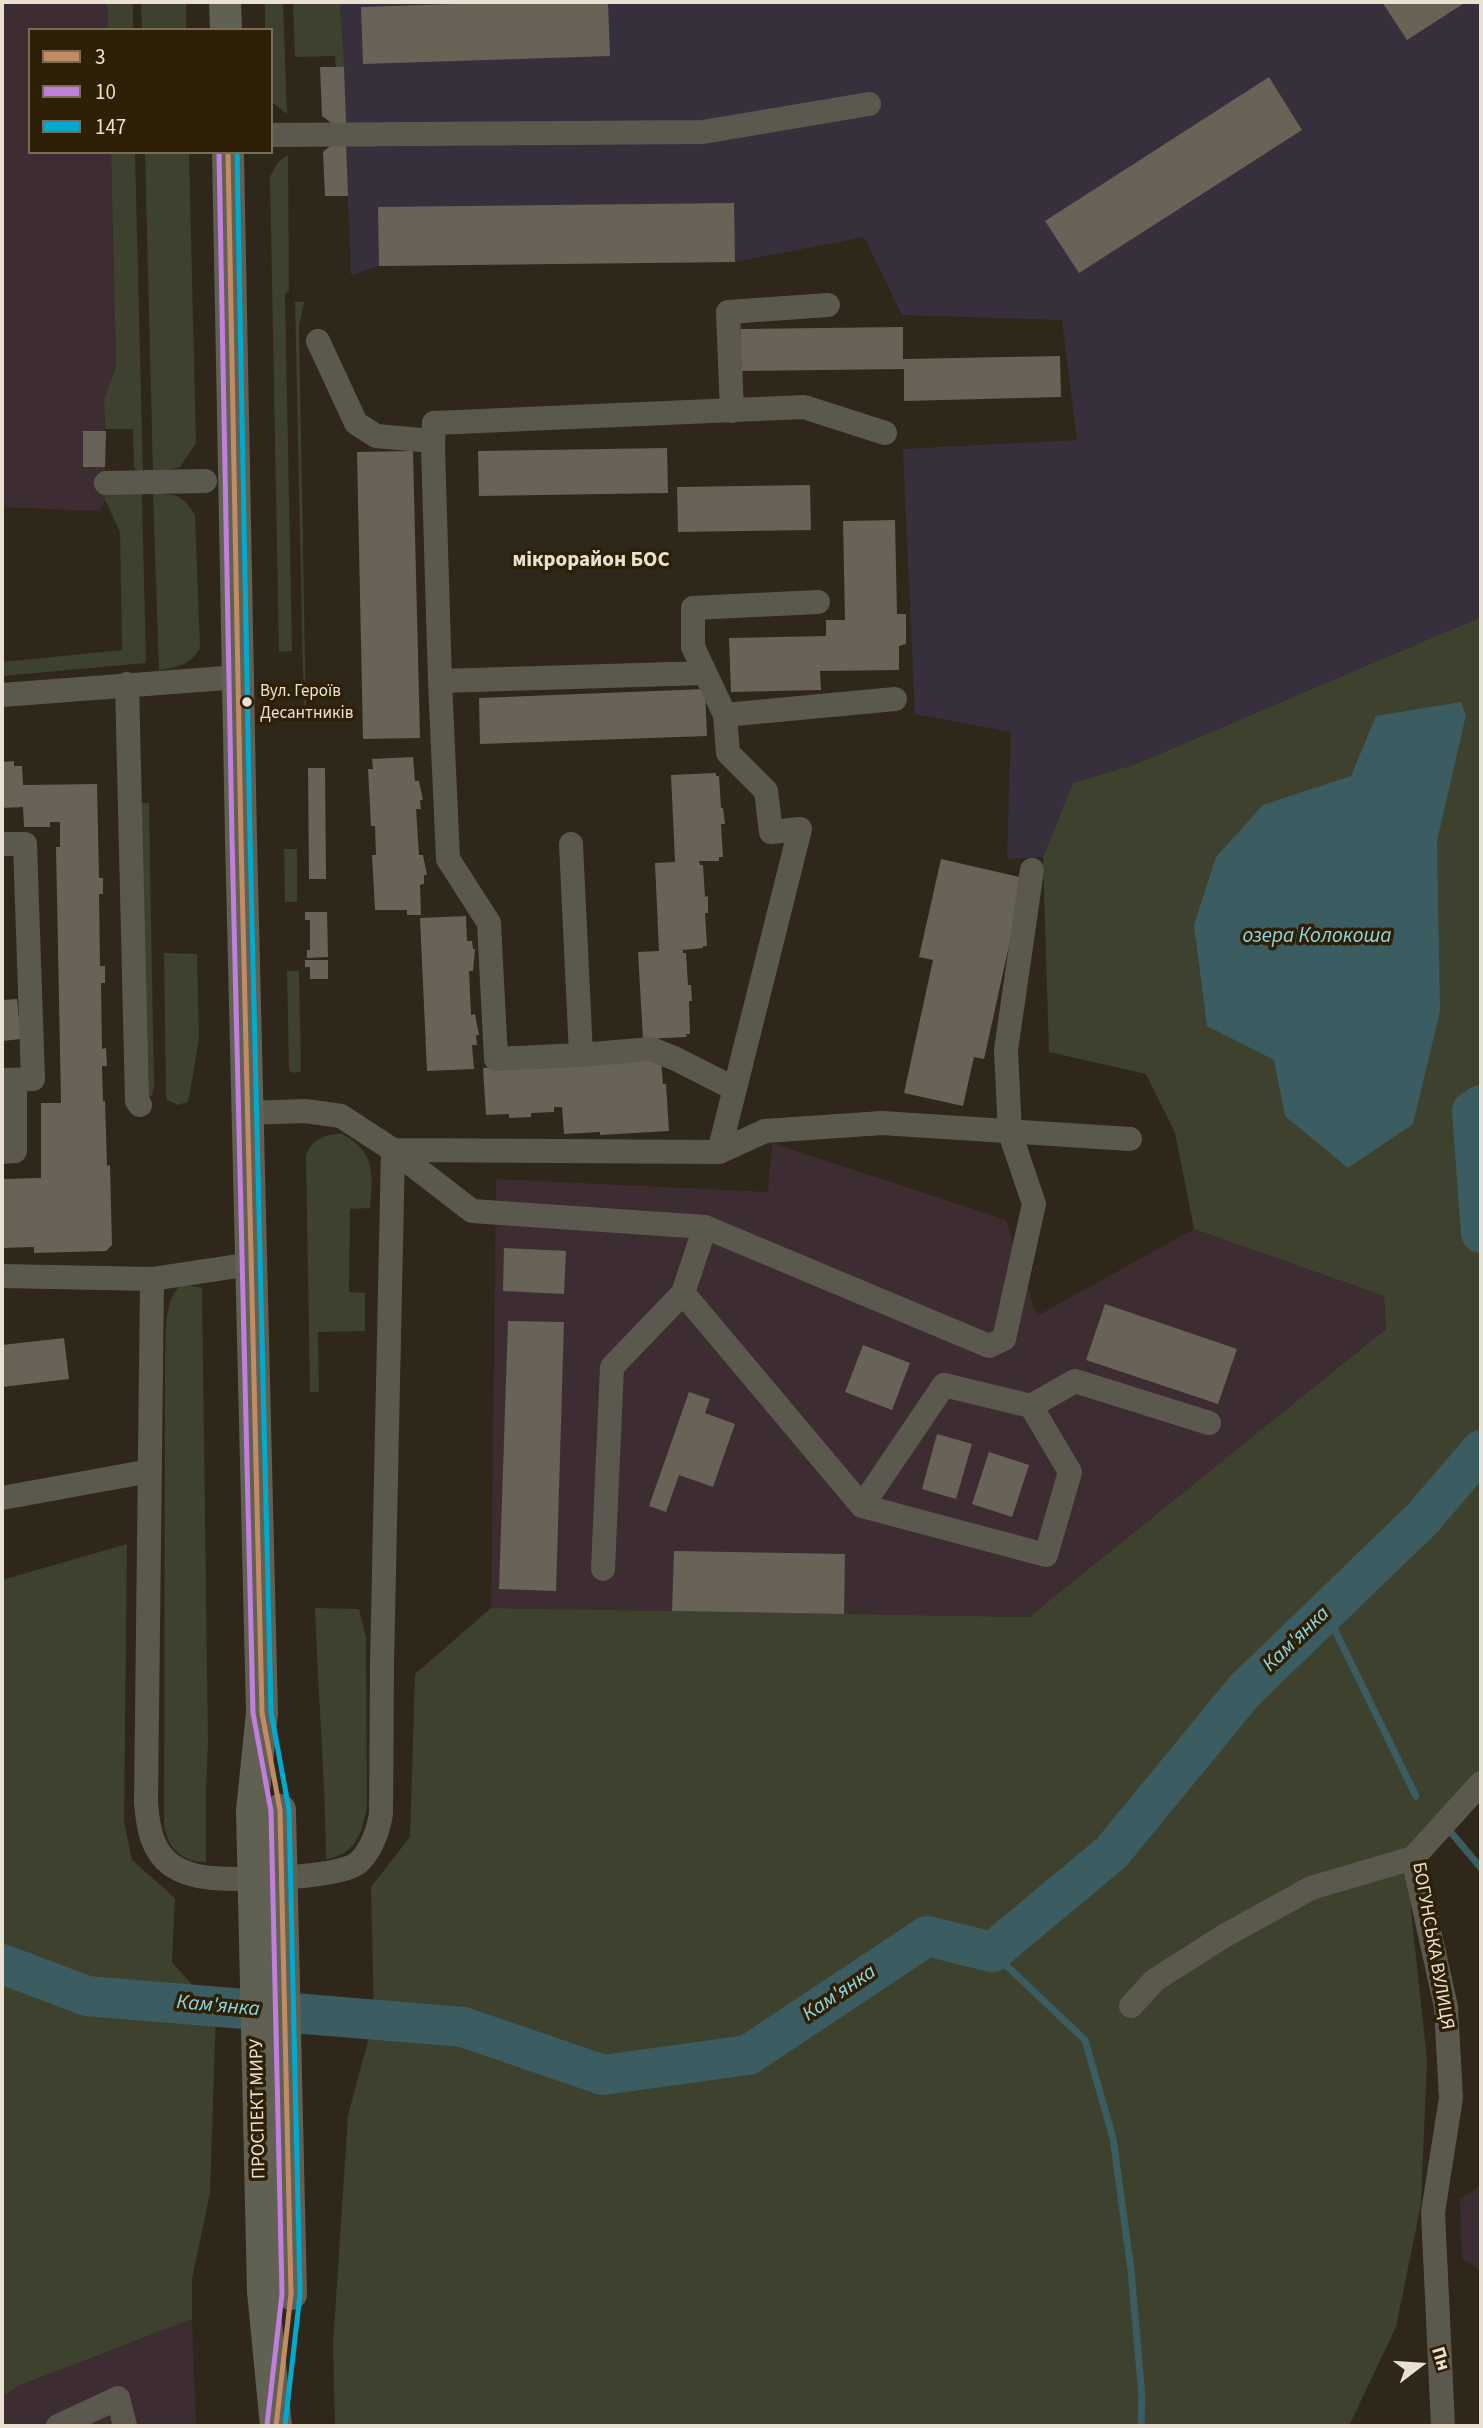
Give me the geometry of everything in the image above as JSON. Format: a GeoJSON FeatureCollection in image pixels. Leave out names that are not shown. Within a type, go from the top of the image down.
{"type":"FeatureCollection","features":[{"type":"Feature","properties":{"kind":"main road"},"geometry":{"type":"LineString","coordinates":[[225,2],[226,28]]}},
{"type":"Feature","properties":{"kind":"main road","name":"ПРОСПЕКТ МИРУ"},"geometry":{"type":"LineString","coordinates":[[228,154],[247,1113],[277,2292],[276,2424]]}},
{"type":"Feature","properties":{"kind":"street"},"geometry":{"type":"LineString","coordinates":[[273,135],[703,132],[869,104]]}},
{"type":"Feature","properties":{"kind":"street"},"geometry":{"type":"LineString","coordinates":[[732,411],[727,312],[828,305]]}},
{"type":"Feature","properties":{"kind":"street"},"geometry":{"type":"LineString","coordinates":[[318,341],[356,423],[376,436],[433,441]]}},
{"type":"Feature","properties":{"kind":"street"},"geometry":{"type":"LineString","coordinates":[[735,1089],[651,1049],[496,1059],[489,923],[448,859],[440,681],[434,423],[804,407],[885,433]]}},
{"type":"Feature","properties":{"kind":"street"},"geometry":{"type":"LineString","coordinates":[[106,483],[205,481]]}},
{"type":"Feature","properties":{"kind":"street"},"geometry":{"type":"LineString","coordinates":[[719,1152],[800,828],[771,831],[766,791],[728,752],[725,715],[693,647],[693,608],[818,602]]}},
{"type":"Feature","properties":{"kind":"street"},"geometry":{"type":"LineString","coordinates":[[440,681],[705,673]]}},
{"type":"Feature","properties":{"kind":"street"},"geometry":{"type":"LineString","coordinates":[[2,695],[239,677]]}},
{"type":"Feature","properties":{"kind":"street"},"geometry":{"type":"LineString","coordinates":[[127,684],[139,1105]]}},
{"type":"Feature","properties":{"kind":"street"},"geometry":{"type":"LineString","coordinates":[[725,715],[895,699]]}},
{"type":"Feature","properties":{"kind":"street"},"geometry":{"type":"LineString","coordinates":[[2,844],[24,844],[33,1079],[8,1080],[15,1151],[2,1152]]}},
{"type":"Feature","properties":{"kind":"street"},"geometry":{"type":"LineString","coordinates":[[571,844],[581,1055]]}},
{"type":"Feature","properties":{"kind":"street"},"geometry":{"type":"LineString","coordinates":[[247,1113],[305,1111],[341,1116],[393,1150],[472,1211],[705,1227],[989,1346],[1004,1339],[1034,1204],[1010,1133],[1006,1050],[1032,870]]}},
{"type":"Feature","properties":{"kind":"street"},"geometry":{"type":"LineString","coordinates":[[393,1150],[719,1152],[765,1131],[882,1124],[1130,1139]]}},
{"type":"Feature","properties":{"kind":"street"},"geometry":{"type":"LineString","coordinates":[[162,1274],[150,1471],[146,1802],[149,1828],[156,1848],[170,1864],[185,1873],[211,1878],[317,1876],[340,1872],[358,1864],[378,1831],[381,1814],[393,1150]]}},
{"type":"Feature","properties":{"kind":"street"},"geometry":{"type":"LineString","coordinates":[[604,1569],[612,1367],[683,1293],[705,1227]]}},
{"type":"Feature","properties":{"kind":"street"},"geometry":{"type":"LineString","coordinates":[[2,1276],[162,1274],[251,1264]]}},
{"type":"Feature","properties":{"kind":"street"},"geometry":{"type":"LineString","coordinates":[[683,1293],[862,1506],[1046,1555],[1070,1472],[1031,1406]]}},
{"type":"Feature","properties":{"kind":"street"},"geometry":{"type":"LineString","coordinates":[[862,1506],[944,1385],[1031,1406],[1075,1381],[1209,1423]]}},
{"type":"Feature","properties":{"kind":"street"},"geometry":{"type":"LineString","coordinates":[[2,1497],[150,1471]]}},
{"type":"Feature","properties":{"kind":"street","name":"БОГУНСЬКА ВУЛИЦЯ"},"geometry":{"type":"LineString","coordinates":[[1443,2426],[1433,2212],[1451,2098],[1446,2007],[1413,1858],[1481,1783]]}},
{"type":"Feature","properties":{"kind":"street"},"geometry":{"type":"LineString","coordinates":[[1131,2006],[1155,1980],[1224,1936],[1311,1888],[1413,1858]]}},
{"type":"Feature","properties":{"kind":"street"},"geometry":{"type":"LineString","coordinates":[[58,2426],[118,2398],[125,2426]]}},
{"type":"Feature","properties":{"kind":"shaded area"},"geometry":{"type":"Polygon","coordinates":[[[2,2],[107,2],[108,28],[28,28],[28,154],[111,154],[116,367],[104,399],[105,500],[100,511],[2,507],[2,2]]]}},
{"type":"Feature","properties":{"kind":"shaded area"},"geometry":{"type":"Polygon","coordinates":[[[340,2],[1481,2],[1481,617],[1136,764],[1073,783],[1043,857],[1007,859],[1011,732],[915,714],[903,449],[1077,440],[1062,320],[902,315],[864,237],[735,262],[379,266],[351,275],[340,2]]]}},
{"type":"Feature","properties":{"kind":"shaded area"},"geometry":{"type":"Polygon","coordinates":[[[772,1143],[1006,1220],[1037,1316],[1194,1229],[1384,1296],[1386,1329],[1029,1617],[491,1608],[496,1179],[768,1192],[772,1143]]]}},
{"type":"Feature","properties":{"kind":"shaded area"},"geometry":{"type":"Polygon","coordinates":[[[1481,2185],[1481,2271],[1462,2258],[1460,2199],[1481,2185]]]}},
{"type":"Feature","properties":{"kind":"shaded area"},"geometry":{"type":"Polygon","coordinates":[[[192,2319],[196,2426],[2,2426],[2,2397],[18,2386],[192,2319]]]}},
{"type":"Feature","properties":{"kind":"green space"},"geometry":{"type":"Polygon","coordinates":[[[107,2],[133,2],[133,28],[108,28],[107,2]]]}},
{"type":"Feature","properties":{"kind":"green space"},"geometry":{"type":"Polygon","coordinates":[[[141,2],[186,2],[186,28],[142,28],[141,2]]]}},
{"type":"Feature","properties":{"kind":"green space"},"geometry":{"type":"Polygon","coordinates":[[[265,2],[283,2],[287,114],[273,103],[273,28],[265,28],[265,2]]]}},
{"type":"Feature","properties":{"kind":"green space"},"geometry":{"type":"Polygon","coordinates":[[[293,2],[340,2],[344,67],[336,67],[335,56],[295,57],[293,2]]]}},
{"type":"Feature","properties":{"kind":"green space"},"geometry":{"type":"Polygon","coordinates":[[[111,154],[135,154],[143,474],[134,468],[133,429],[105,429],[104,399],[116,367],[111,154]]]}},
{"type":"Feature","properties":{"kind":"green space"},"geometry":{"type":"Polygon","coordinates":[[[145,154],[189,154],[196,443],[180,467],[153,474],[145,154]]]}},
{"type":"Feature","properties":{"kind":"green space"},"geometry":{"type":"Polygon","coordinates":[[[288,155],[289,290],[285,295],[292,651],[279,652],[270,177],[278,162],[288,155]]]}},
{"type":"Feature","properties":{"kind":"green space"},"geometry":{"type":"Polygon","coordinates":[[[295,302],[304,302],[299,326],[306,717],[304,717],[295,302]]]}},
{"type":"Feature","properties":{"kind":"green space"},"geometry":{"type":"Polygon","coordinates":[[[105,493],[142,494],[146,663],[2,676],[2,662],[122,650],[120,532],[105,500],[105,493]]]}},
{"type":"Feature","properties":{"kind":"green space"},"geometry":{"type":"Polygon","coordinates":[[[153,494],[178,497],[187,503],[195,515],[200,648],[188,662],[159,670],[153,494]]]}},
{"type":"Feature","properties":{"kind":"green space"},"geometry":{"type":"Polygon","coordinates":[[[1481,617],[1481,1783],[1413,1858],[1411,1910],[1427,2059],[1421,2204],[1396,2327],[1349,2426],[335,2426],[333,2345],[348,2115],[374,2019],[371,1887],[410,1837],[415,1674],[491,1608],[1029,1617],[1386,1329],[1384,1296],[1194,1229],[1175,1133],[1146,1074],[1049,1052],[1043,857],[1073,783],[1136,764],[1481,617]]]}},
{"type":"Feature","properties":{"kind":"green space"},"geometry":{"type":"Polygon","coordinates":[[[135,803],[149,803],[154,1087],[148,1098],[135,803]]]}},
{"type":"Feature","properties":{"kind":"green space"},"geometry":{"type":"Polygon","coordinates":[[[284,849],[297,849],[297,902],[285,902],[284,849]]]}},
{"type":"Feature","properties":{"kind":"green space"},"geometry":{"type":"Polygon","coordinates":[[[164,953],[197,954],[199,1038],[189,1098],[187,1102],[178,1105],[167,1100],[166,1095],[164,953]]]}},
{"type":"Feature","properties":{"kind":"green space"},"geometry":{"type":"Polygon","coordinates":[[[287,971],[299,971],[301,1071],[295,1073],[289,1071],[287,971]]]}},
{"type":"Feature","properties":{"kind":"green space"},"geometry":{"type":"Polygon","coordinates":[[[342,1134],[361,1148],[370,1165],[370,1208],[350,1209],[349,1292],[365,1293],[365,1331],[318,1332],[319,1392],[310,1392],[306,1156],[315,1142],[330,1135],[342,1134]]]}},
{"type":"Feature","properties":{"kind":"green space"},"geometry":{"type":"Polygon","coordinates":[[[182,1284],[202,1288],[208,1742],[206,1862],[190,1860],[178,1853],[169,1841],[164,1825],[166,1335],[171,1300],[182,1284]]]}},
{"type":"Feature","properties":{"kind":"green space"},"geometry":{"type":"Polygon","coordinates":[[[127,1544],[124,1821],[132,1860],[175,1898],[172,1962],[216,2012],[210,2193],[192,2279],[192,2319],[18,2386],[2,2397],[2,1580],[127,1544]]]}},
{"type":"Feature","properties":{"kind":"green space"},"geometry":{"type":"Polygon","coordinates":[[[315,1608],[359,1609],[366,1637],[367,1806],[356,1841],[344,1853],[326,1859],[324,1797],[315,1608]]]}},
{"type":"Feature","properties":{"kind":"water","name":"озера Колокоша"},"geometry":{"type":"Polygon","coordinates":[[[1461,702],[1466,715],[1437,841],[1440,1011],[1413,1124],[1348,1168],[1285,1116],[1274,1060],[1207,1026],[1194,925],[1216,857],[1263,805],[1351,776],[1376,716],[1461,702]]]}},
{"type":"Feature","properties":{"kind":"building"},"geometry":{"type":"Polygon","coordinates":[[[608,2],[610,56],[363,64],[361,7],[608,2]]]}},
{"type":"Feature","properties":{"kind":"building"},"geometry":{"type":"Polygon","coordinates":[[[1382,2],[1466,2],[1407,40],[1382,2]]]}},
{"type":"Feature","properties":{"kind":"building"},"geometry":{"type":"Polygon","coordinates":[[[320,67],[344,67],[346,124],[334,125],[322,116],[320,67]]]}},
{"type":"Feature","properties":{"kind":"building"},"geometry":{"type":"Polygon","coordinates":[[[1269,77],[1302,130],[1079,273],[1045,221],[1269,77]]]}},
{"type":"Feature","properties":{"kind":"building"},"geometry":{"type":"Polygon","coordinates":[[[335,142],[346,142],[348,196],[325,196],[323,152],[335,142]]]}},
{"type":"Feature","properties":{"kind":"building"},"geometry":{"type":"Polygon","coordinates":[[[734,203],[735,262],[379,266],[378,207],[734,203]]]}},
{"type":"Feature","properties":{"kind":"building"},"geometry":{"type":"Polygon","coordinates":[[[903,327],[903,359],[1060,356],[1061,397],[904,401],[904,369],[741,371],[741,329],[903,327]]]}},
{"type":"Feature","properties":{"kind":"building"},"geometry":{"type":"Polygon","coordinates":[[[83,431],[106,431],[105,467],[83,467],[83,431]]]}},
{"type":"Feature","properties":{"kind":"building"},"geometry":{"type":"Polygon","coordinates":[[[667,448],[668,493],[479,496],[478,451],[667,448]]]}},
{"type":"Feature","properties":{"kind":"building"},"geometry":{"type":"Polygon","coordinates":[[[413,451],[420,738],[363,739],[357,452],[413,451]]]}},
{"type":"Feature","properties":{"kind":"building"},"geometry":{"type":"Polygon","coordinates":[[[810,485],[811,530],[678,532],[677,487],[810,485]]]}},
{"type":"Feature","properties":{"kind":"building"},"geometry":{"type":"Polygon","coordinates":[[[895,520],[897,614],[906,614],[906,644],[899,646],[899,670],[820,671],[821,690],[731,692],[729,638],[826,636],[826,620],[845,620],[843,521],[895,520]]]}},
{"type":"Feature","properties":{"kind":"building"},"geometry":{"type":"Polygon","coordinates":[[[705,689],[707,736],[480,744],[479,698],[705,689]]]}},
{"type":"Feature","properties":{"kind":"building"},"geometry":{"type":"Polygon","coordinates":[[[413,757],[415,781],[419,781],[423,800],[420,800],[421,809],[416,809],[419,855],[423,855],[427,875],[424,875],[424,884],[420,885],[421,915],[407,915],[407,910],[375,910],[372,855],[376,855],[375,826],[371,826],[368,769],[373,769],[372,759],[413,757]]]}},
{"type":"Feature","properties":{"kind":"building"},"geometry":{"type":"Polygon","coordinates":[[[14,761],[14,766],[22,766],[23,785],[97,784],[99,878],[103,878],[103,894],[99,894],[100,966],[105,966],[105,983],[101,983],[102,1049],[106,1048],[107,1066],[102,1066],[103,1101],[107,1166],[110,1165],[112,1245],[106,1251],[34,1253],[34,1247],[2,1248],[2,1179],[41,1178],[41,1103],[61,1103],[56,847],[60,847],[60,822],[50,822],[50,827],[24,827],[23,807],[2,808],[2,762],[14,761]]]}},
{"type":"Feature","properties":{"kind":"building"},"geometry":{"type":"Polygon","coordinates":[[[308,768],[325,768],[326,879],[309,879],[308,768]]]}},
{"type":"Feature","properties":{"kind":"building"},"geometry":{"type":"Polygon","coordinates":[[[716,773],[716,776],[719,776],[725,824],[721,824],[723,857],[719,857],[719,861],[699,861],[700,865],[703,865],[705,897],[708,896],[708,913],[705,913],[707,946],[683,950],[683,953],[686,953],[688,985],[691,985],[690,1034],[686,1034],[687,1037],[643,1039],[638,952],[659,951],[655,863],[675,862],[671,775],[716,773]]]}},
{"type":"Feature","properties":{"kind":"building"},"geometry":{"type":"Polygon","coordinates":[[[941,859],[1024,878],[984,1059],[974,1057],[963,1106],[904,1093],[933,960],[919,957],[941,859]]]}},
{"type":"Feature","properties":{"kind":"building"},"geometry":{"type":"Polygon","coordinates":[[[305,912],[327,912],[328,957],[307,958],[307,950],[310,950],[310,920],[305,920],[305,912]]]}},
{"type":"Feature","properties":{"kind":"building"},"geometry":{"type":"Polygon","coordinates":[[[466,916],[467,941],[472,941],[475,949],[473,971],[469,971],[471,1015],[475,1014],[479,1035],[476,1035],[477,1045],[472,1045],[474,1069],[427,1071],[420,918],[466,916]]]}},
{"type":"Feature","properties":{"kind":"building"},"geometry":{"type":"Polygon","coordinates":[[[305,960],[328,960],[328,979],[310,979],[310,967],[305,967],[305,960]]]}},
{"type":"Feature","properties":{"kind":"building"},"geometry":{"type":"Polygon","coordinates":[[[17,999],[21,1039],[2,1041],[2,1000],[17,999]]]}},
{"type":"Feature","properties":{"kind":"building"},"geometry":{"type":"Polygon","coordinates":[[[661,1060],[663,1084],[666,1084],[669,1131],[564,1134],[562,1107],[554,1107],[554,1112],[531,1113],[531,1117],[486,1115],[483,1068],[661,1060]]]}},
{"type":"Feature","properties":{"kind":"building"},"geometry":{"type":"Polygon","coordinates":[[[504,1248],[566,1251],[564,1294],[503,1291],[504,1248]]]}},
{"type":"Feature","properties":{"kind":"building"},"geometry":{"type":"Polygon","coordinates":[[[1105,1304],[1237,1349],[1218,1404],[1086,1360],[1105,1304]]]}},
{"type":"Feature","properties":{"kind":"building"},"geometry":{"type":"Polygon","coordinates":[[[508,1321],[564,1322],[556,1591],[499,1589],[508,1321]]]}},
{"type":"Feature","properties":{"kind":"building"},"geometry":{"type":"Polygon","coordinates":[[[64,1338],[69,1379],[2,1387],[2,1345],[64,1338]]]}},
{"type":"Feature","properties":{"kind":"building"},"geometry":{"type":"Polygon","coordinates":[[[863,1345],[910,1363],[892,1410],[845,1392],[863,1345]]]}},
{"type":"Feature","properties":{"kind":"building"},"geometry":{"type":"Polygon","coordinates":[[[689,1392],[710,1399],[705,1413],[735,1424],[713,1487],[679,1475],[666,1512],[649,1506],[689,1392]]]}},
{"type":"Feature","properties":{"kind":"building"},"geometry":{"type":"Polygon","coordinates":[[[937,1434],[972,1444],[956,1499],[922,1489],[937,1434]]]}},
{"type":"Feature","properties":{"kind":"building"},"geometry":{"type":"Polygon","coordinates":[[[989,1452],[1029,1465],[1012,1517],[972,1504],[989,1452]]]}},
{"type":"Feature","properties":{"kind":"building"},"geometry":{"type":"Polygon","coordinates":[[[674,1551],[845,1554],[844,1614],[672,1611],[674,1551]]]}},
{"type":"Feature","properties":{"kind":"waterway","name":"Кам'янка"},"geometry":{"type":"LineString","coordinates":[[1481,1105],[1472,1111],[1481,1233]]}},
{"type":"Feature","properties":{"kind":"waterway","name":"Кам'янка"},"geometry":{"type":"LineString","coordinates":[[2,1964],[87,1996],[463,2027],[603,2075],[748,2055],[927,1936],[992,1952],[1111,1853],[1245,1690],[1423,1518],[1481,1450]]}},
{"type":"Feature","properties":{"kind":"waterway"},"geometry":{"type":"LineString","coordinates":[[1326,1612],[1416,1796]]}},
{"type":"Feature","properties":{"kind":"waterway"},"geometry":{"type":"LineString","coordinates":[[1449,1830],[1481,1868]]}},
{"type":"Feature","properties":{"kind":"waterway"},"geometry":{"type":"LineString","coordinates":[[992,1952],[1085,2040],[1113,2138],[1131,2270],[1142,2397],[1141,2426]]}},
{"type":"Feature","properties":{"kind":"transit line","name":"10"},"geometry":{"type":"LineString","coordinates":[[219,154],[253,1713],[271,1811],[282,2294],[267,2425]]}},
{"type":"Feature","properties":{"kind":"transit line","name":"3"},"geometry":{"type":"LineString","coordinates":[[228,154],[262,1713],[280,1810],[291,2294],[276,2426]]}},
{"type":"Feature","properties":{"kind":"transit line","name":"147"},"geometry":{"type":"LineString","coordinates":[[237,154],[271,1712],[289,1810],[300,2294],[285,2426]]}},
{"type":"Feature","properties":{"kind":"place","name":"Вул. Героїв Десантників"},"geometry":{"type":"Point","coordinates":[247,702]}},
{"type":"Feature","properties":{"kind":"district","name":"мікрорайон БОС"},"geometry":{"type":"Point","coordinates":[591,561]}}]}
